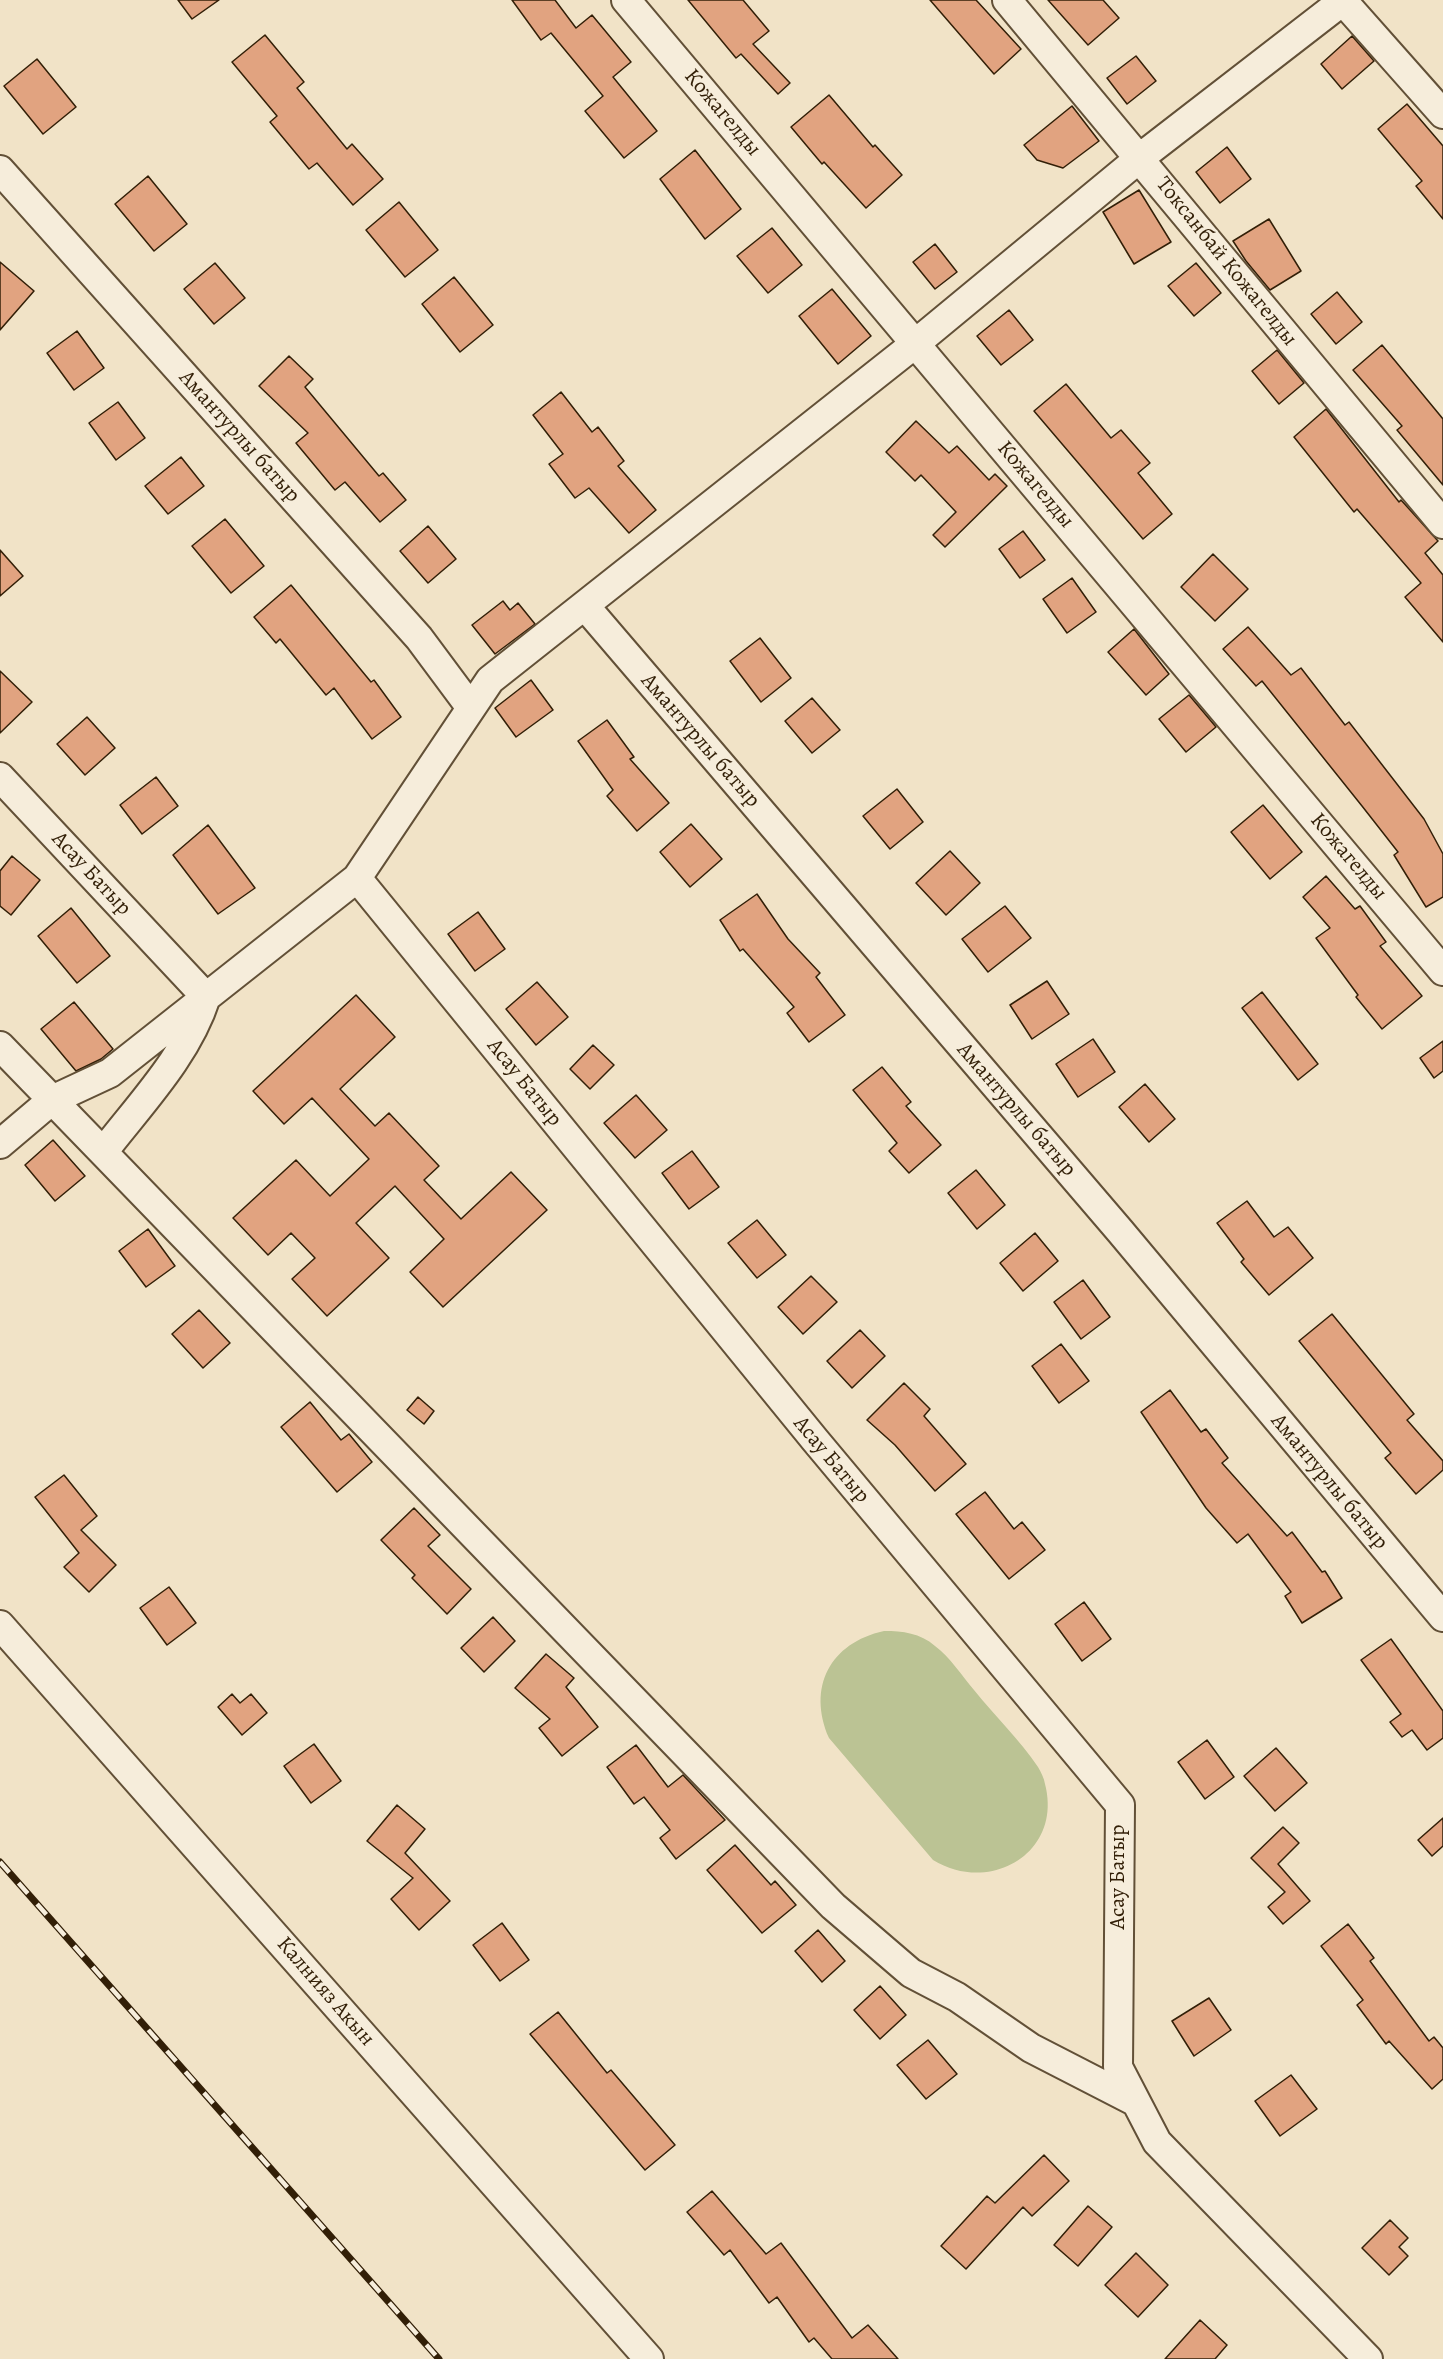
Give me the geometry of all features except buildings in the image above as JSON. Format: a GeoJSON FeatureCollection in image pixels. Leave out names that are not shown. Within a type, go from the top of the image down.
{"type":"FeatureCollection","features":[{"type":"Feature","properties":{"kind":"street","name":"Кожагелды"},"geometry":{"type":"LineString","coordinates":[[626,0],[1443,970]]}},
{"type":"Feature","properties":{"kind":"street","name":"Токсанбай Кожагелды"},"geometry":{"type":"LineString","coordinates":[[1007,0],[1141,157],[1443,524]]}},
{"type":"Feature","properties":{"kind":"street"},"geometry":{"type":"LineString","coordinates":[[0,1144],[52,1100],[110,1073],[357,878],[489,680],[916,343],[1141,157],[1343,0],[1443,114]]}},
{"type":"Feature","properties":{"kind":"street","name":"Амантурлы батыр"},"geometry":{"type":"LineString","coordinates":[[0,170],[418,638],[471,708]]}},
{"type":"Feature","properties":{"kind":"street","name":"Амантурлы батыр"},"geometry":{"type":"LineString","coordinates":[[585,606],[1120,1231],[1443,1617]]}},
{"type":"Feature","properties":{"kind":"street","name":"Асау Батыр"},"geometry":{"type":"LineString","coordinates":[[0,777],[206,997]]}},
{"type":"Feature","properties":{"kind":"street","name":"Асау Батыр"},"geometry":{"type":"LineString","coordinates":[[357,878],[814,1440],[1120,1805],[1118,2067],[1157,2142],[1368,2359]]}},
{"type":"Feature","properties":{"kind":"street"},"geometry":{"type":"LineString","coordinates":[[104,1151],[178,1055],[199,1019],[206,997]]}},
{"type":"Feature","properties":{"kind":"street"},"geometry":{"type":"LineString","coordinates":[[0,1046],[833,1906],[911,1973],[957,1997],[1031,2048],[1136,2102]]}},
{"type":"Feature","properties":{"kind":"street","name":"Калнияз Акын"},"geometry":{"type":"LineString","coordinates":[[0,1625],[649,2359]]}},
{"type":"Feature","properties":{"kind":"green space"},"geometry":{"type":"Polygon","coordinates":[[[884,1631],[905,1632],[917,1636],[940,1650],[1039,1769],[1045,1782],[1048,1809],[1043,1830],[1033,1848],[1017,1861],[998,1870],[977,1873],[955,1870],[933,1860],[829,1738],[823,1719],[821,1701],[822,1685],[828,1670],[837,1657],[850,1646],[865,1637],[884,1631]]]}},
{"type":"Feature","properties":{"kind":"railway"},"geometry":{"type":"LineString","coordinates":[[0,1862],[439,2359]]}}]}
